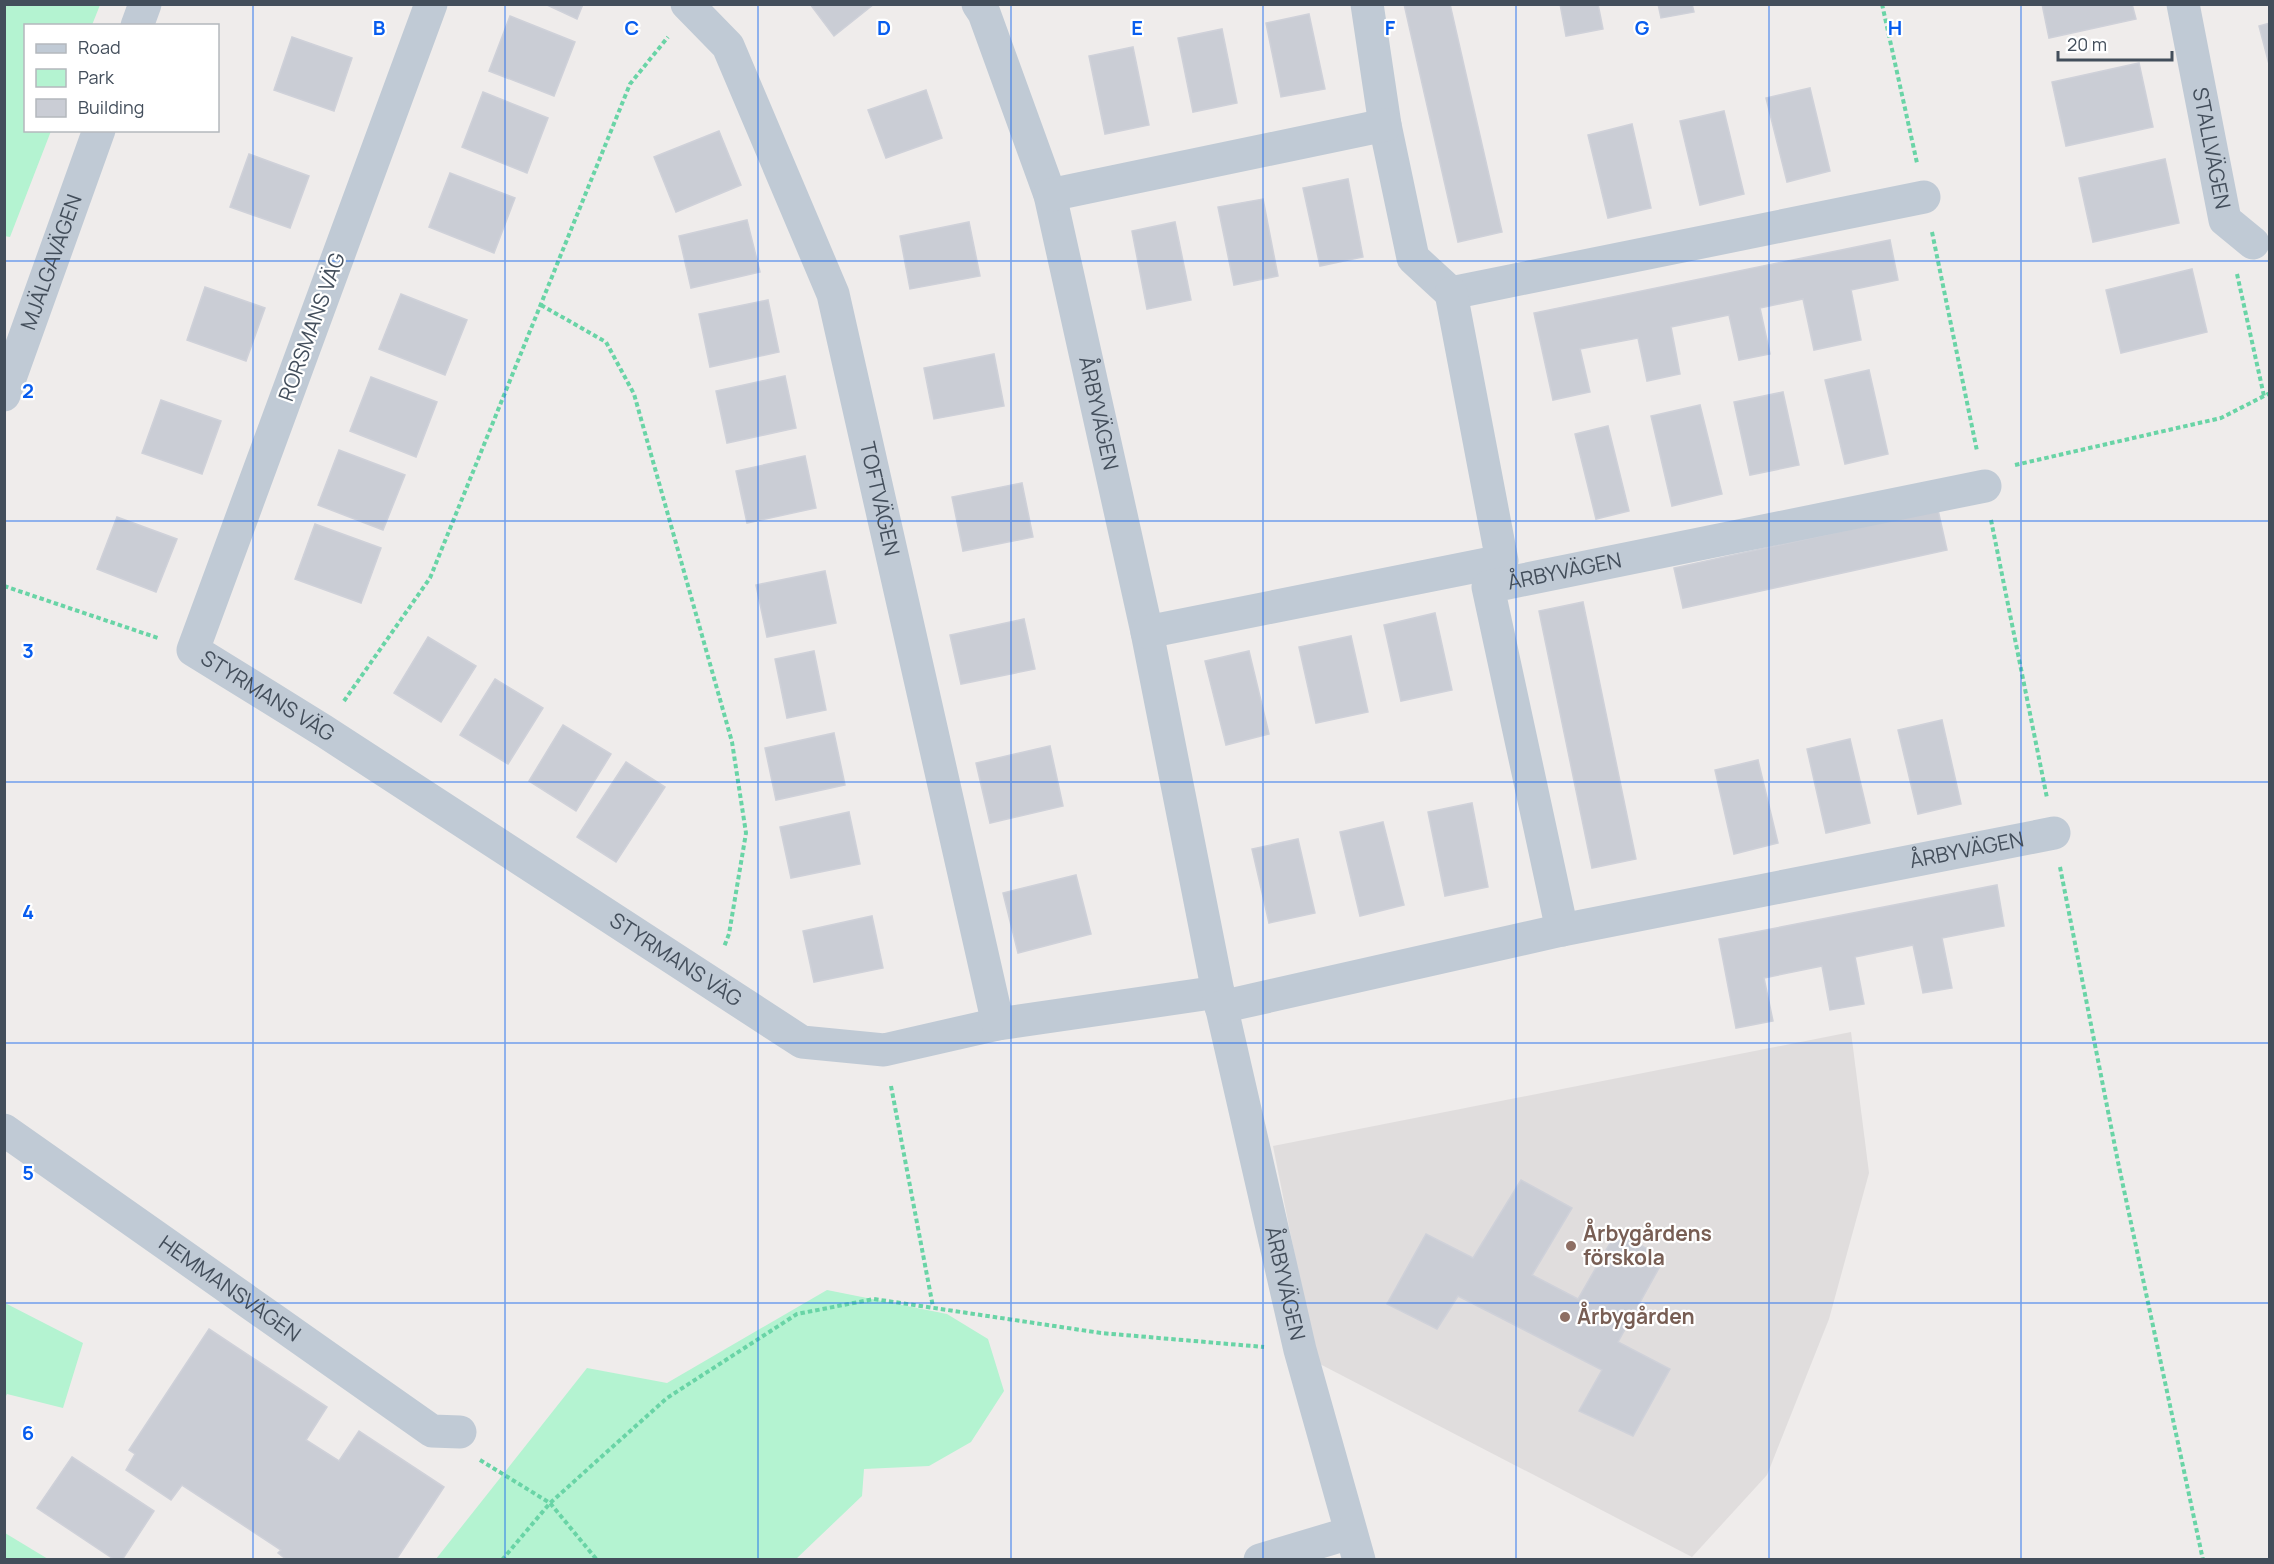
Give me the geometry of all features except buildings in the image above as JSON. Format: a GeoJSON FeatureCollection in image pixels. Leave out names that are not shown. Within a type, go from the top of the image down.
{"type":"FeatureCollection","features":[{"type":"Feature","properties":{"kind":"street"},"geometry":{"type":"LineString","coordinates":[[138,24],[145,4]]}},
{"type":"Feature","properties":{"kind":"street","name":"RORSMANS VÄG"},"geometry":{"type":"LineString","coordinates":[[193,650],[431,4]]}},
{"type":"Feature","properties":{"kind":"street","name":"ÅRBYVÄGEN"},"geometry":{"type":"LineString","coordinates":[[978,4],[984,13],[1050,195],[1147,632],[1219,999],[1300,1350],[1354,1546]]}},
{"type":"Feature","properties":{"kind":"street"},"geometry":{"type":"LineString","coordinates":[[1367,4],[1385,125],[1413,258],[1451,293],[1924,197]]}},
{"type":"Feature","properties":{"kind":"street","name":"STALLVÄGEN"},"geometry":{"type":"LineString","coordinates":[[2183,4],[2225,220],[2253,243]]}},
{"type":"Feature","properties":{"kind":"street","name":"TOFTVÄGEN"},"geometry":{"type":"LineString","coordinates":[[689,7],[728,46],[833,294],[998,1023]]}},
{"type":"Feature","properties":{"kind":"street"},"geometry":{"type":"LineString","coordinates":[[1050,195],[1385,125]]}},
{"type":"Feature","properties":{"kind":"street","name":"MJÄLGAVÄGEN"},"geometry":{"type":"LineString","coordinates":[[4,395],[98,132]]}},
{"type":"Feature","properties":{"kind":"street","name":"ÅRBYVÄGEN"},"geometry":{"type":"LineString","coordinates":[[1451,293],[1495,574],[1562,930]]}},
{"type":"Feature","properties":{"kind":"street","name":"ÅRBYVÄGEN"},"geometry":{"type":"LineString","coordinates":[[1147,632],[1495,574],[1983,479]]}},
{"type":"Feature","properties":{"kind":"street","name":"STYRMANS VÄG"},"geometry":{"type":"LineString","coordinates":[[193,650],[324,731],[802,1042],[884,1050],[998,1023],[1219,999]]}},
{"type":"Feature","properties":{"kind":"street","name":"ÅRBYVÄGEN"},"geometry":{"type":"LineString","coordinates":[[1219,999],[2054,833]]}},
{"type":"Feature","properties":{"kind":"street","name":"HEMMANSVÄGEN"},"geometry":{"type":"LineString","coordinates":[[4,1130],[446,1431]]}},
{"type":"Feature","properties":{"kind":"street"},"geometry":{"type":"LineString","coordinates":[[1260,1560],[1354,1546]]}},
{"type":"Feature","properties":{"kind":"path"},"geometry":{"type":"LineString","coordinates":[[1882,4],[1983,479],[2118,1162],[2204,1560]]}},
{"type":"Feature","properties":{"kind":"path"},"geometry":{"type":"LineString","coordinates":[[324,731],[430,578],[630,84],[689,7]]}},
{"type":"Feature","properties":{"kind":"path"},"geometry":{"type":"LineString","coordinates":[[2225,220],[2264,396]]}},
{"type":"Feature","properties":{"kind":"path"},"geometry":{"type":"LineString","coordinates":[[541,305],[606,342],[634,394],[732,742],[746,833],[729,934],[710,982]]}},
{"type":"Feature","properties":{"kind":"path"},"geometry":{"type":"LineString","coordinates":[[1983,479],[2222,418],[2270,393]]}},
{"type":"Feature","properties":{"kind":"path"},"geometry":{"type":"LineString","coordinates":[[4,586],[193,650]]}},
{"type":"Feature","properties":{"kind":"path"},"geometry":{"type":"LineString","coordinates":[[884,1050],[933,1306]]}},
{"type":"Feature","properties":{"kind":"path"},"geometry":{"type":"LineString","coordinates":[[502,1560],[550,1503],[667,1398],[797,1314],[874,1299],[933,1306],[1101,1333],[1300,1350]]}},
{"type":"Feature","properties":{"kind":"path"},"geometry":{"type":"LineString","coordinates":[[446,1431],[550,1503],[597,1560]]}},
{"type":"Feature","properties":{"kind":"shaded area","name":"Årbygårdens förskola"},"geometry":{"type":"Polygon","coordinates":[[[1851,1032],[1869,1173],[1829,1319],[1767,1475],[1692,1557],[1316,1362],[1273,1146],[1851,1032]]]}},
{"type":"Feature","properties":{"kind":"green space"},"geometry":{"type":"Polygon","coordinates":[[[4,5],[100,5],[92,24],[24,24],[24,132],[51,132],[10,237],[4,236],[4,5]]]}},
{"type":"Feature","properties":{"kind":"green space"},"geometry":{"type":"Polygon","coordinates":[[[827,1290],[947,1314],[988,1339],[1004,1391],[971,1442],[929,1466],[864,1469],[862,1496],[796,1559],[436,1559],[587,1368],[667,1383],[827,1290]]]}},
{"type":"Feature","properties":{"kind":"green space"},"geometry":{"type":"Polygon","coordinates":[[[5,1303],[83,1343],[63,1408],[7,1394],[5,1398],[5,1303]]]}},
{"type":"Feature","properties":{"kind":"green space"},"geometry":{"type":"Polygon","coordinates":[[[5,1533],[48,1559],[5,1559],[5,1533]]]}},
{"type":"Feature","properties":{"kind":"place","name":"Årbygårdens förskola"},"geometry":{"type":"Point","coordinates":[1571,1246]}},
{"type":"Feature","properties":{"kind":"place","name":"Årbygården"},"geometry":{"type":"Point","coordinates":[1565,1317]}}]}
